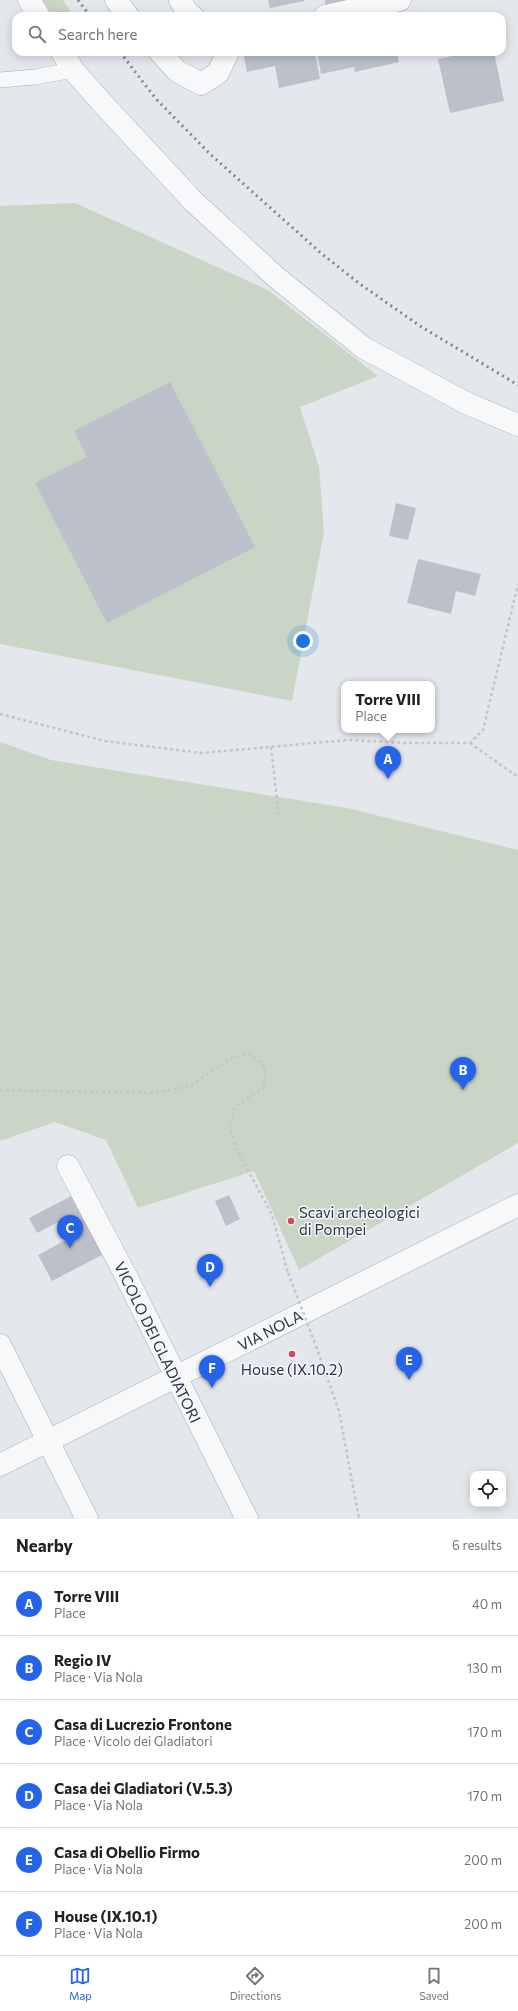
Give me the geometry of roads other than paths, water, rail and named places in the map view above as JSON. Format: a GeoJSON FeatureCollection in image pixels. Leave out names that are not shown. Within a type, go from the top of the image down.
{"type":"FeatureCollection","features":[{"type":"Feature","properties":{"kind":"street"},"geometry":{"type":"LineString","coordinates":[[29,0],[36,12]]}},
{"type":"Feature","properties":{"kind":"street"},"geometry":{"type":"LineString","coordinates":[[116,0],[125,12]]}},
{"type":"Feature","properties":{"kind":"street"},"geometry":{"type":"LineString","coordinates":[[180,0],[187,12]]}},
{"type":"Feature","properties":{"kind":"street"},"geometry":{"type":"LineString","coordinates":[[344,12],[400,0]]}},
{"type":"Feature","properties":{"kind":"street"},"geometry":{"type":"LineString","coordinates":[[164,56],[177,71],[201,84],[218,73],[226,56]]}},
{"type":"Feature","properties":{"kind":"street"},"geometry":{"type":"LineString","coordinates":[[67,61],[194,202],[277,278],[364,348],[466,403],[518,425]]}},
{"type":"Feature","properties":{"kind":"street","name":"VICOLO DEI GLADIATORI"},"geometry":{"type":"LineString","coordinates":[[68,1166],[126,1276],[247,1519]]}},
{"type":"Feature","properties":{"kind":"street","name":"VIA NOLA"},"geometry":{"type":"LineString","coordinates":[[0,1465],[518,1205]]}},
{"type":"Feature","properties":{"kind":"street"},"geometry":{"type":"LineString","coordinates":[[0,1346],[87,1519]]}},
{"type":"Feature","properties":{"kind":"lane"},"geometry":{"type":"LineString","coordinates":[[0,80],[35,77],[67,61]]}},
{"type":"Feature","properties":{"kind":"railway"},"geometry":{"type":"LineString","coordinates":[[78,0],[87,12]]}},
{"type":"Feature","properties":{"kind":"railway"},"geometry":{"type":"LineString","coordinates":[[123,56],[156,99],[210,154],[322,254],[360,284],[420,326],[518,385]]}},
{"type":"Feature","properties":{"kind":"place","name":"Torre VIII"},"geometry":{"type":"Point","coordinates":[388,779]}},
{"type":"Feature","properties":{"kind":"place","name":"Regio IV"},"geometry":{"type":"Point","coordinates":[463,1090]}},
{"type":"Feature","properties":{"kind":"place","name":"Scavi archeologici di Pompei"},"geometry":{"type":"Point","coordinates":[291,1221]}},
{"type":"Feature","properties":{"kind":"place","name":"Casa di Lucrezio Frontone"},"geometry":{"type":"Point","coordinates":[70,1248]}},
{"type":"Feature","properties":{"kind":"place","name":"Casa dei Gladiatori (V.5.3)"},"geometry":{"type":"Point","coordinates":[210,1287]}},
{"type":"Feature","properties":{"kind":"place","name":"House (IX.10.2)"},"geometry":{"type":"Point","coordinates":[292,1354]}},
{"type":"Feature","properties":{"kind":"place","name":"Casa di Obellio Firmo"},"geometry":{"type":"Point","coordinates":[409,1380]}},
{"type":"Feature","properties":{"kind":"place","name":"House (IX.10.1)"},"geometry":{"type":"Point","coordinates":[212,1388]}}]}
